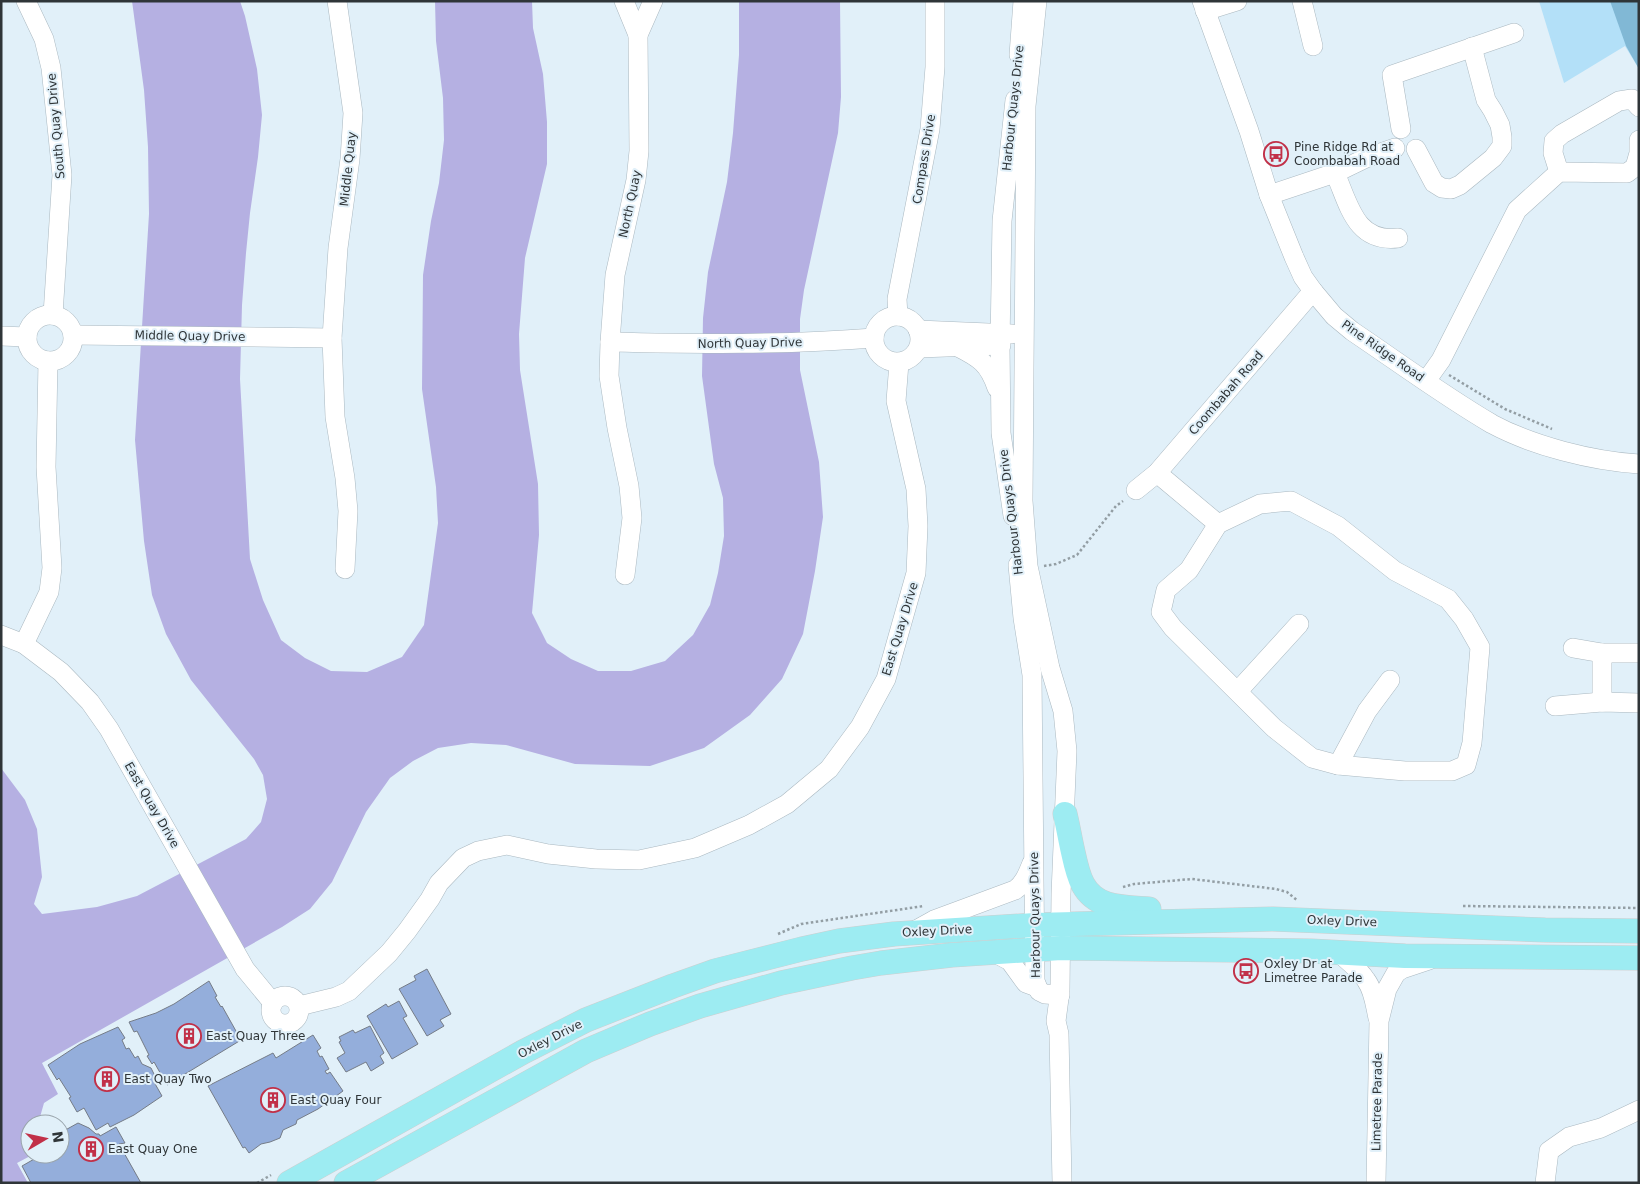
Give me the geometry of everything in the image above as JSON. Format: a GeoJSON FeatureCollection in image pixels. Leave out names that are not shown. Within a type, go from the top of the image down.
{"type":"FeatureCollection","features":[{"type":"Feature","properties":{"kind":"main road"},"geometry":{"type":"LineString","coordinates":[[1065,814],[1080,881],[1086,890],[1098,900],[1117,906],[1273,919]]}},
{"type":"Feature","properties":{"kind":"main road","name":"Oxley Drive"},"geometry":{"type":"LineString","coordinates":[[290,1183],[548,1039],[586,1020],[640,998],[716,972],[802,949],[854,938],[913,932],[1035,925],[1273,919],[1545,930],[1639,931]]}},
{"type":"Feature","properties":{"kind":"main road"},"geometry":{"type":"LineString","coordinates":[[1545,930],[1545,936],[1548,941],[1559,944],[1639,948]]}},
{"type":"Feature","properties":{"kind":"main road","name":"Oxley Drive"},"geometry":{"type":"LineString","coordinates":[[346,1183],[586,1051],[650,1024],[700,1006],[781,983],[852,968],[924,958],[1061,948],[1338,952],[1405,956],[1639,958]]}},
{"type":"Feature","properties":{"kind":"street","name":"South Quay Drive"},"geometry":{"type":"LineString","coordinates":[[26,1],[44,39],[51,68],[62,175],[52,315]]}},
{"type":"Feature","properties":{"kind":"street","name":"Middle Quay"},"geometry":{"type":"LineString","coordinates":[[337,1],[353,113],[350,158],[338,248],[332,338],[335,417],[346,478],[348,510],[345,569]]}},
{"type":"Feature","properties":{"kind":"street"},"geometry":{"type":"LineString","coordinates":[[624,1],[638,35]]}},
{"type":"Feature","properties":{"kind":"street"},"geometry":{"type":"LineString","coordinates":[[638,35],[653,1]]}},
{"type":"Feature","properties":{"kind":"street","name":"Compass Drive"},"geometry":{"type":"LineString","coordinates":[[898,316],[898,299],[930,129],[935,67],[935,1]]}},
{"type":"Feature","properties":{"kind":"street","name":"Harbour Quays Drive"},"geometry":{"type":"LineString","coordinates":[[1023,1],[1014,117],[1002,220],[1000,300],[1001,433],[1012,506],[1022,618],[1032,674],[1035,981],[1039,991],[1045,994],[1060,995],[1067,751],[1063,711],[1050,668],[1028,566],[1023,501],[1026,106],[1037,1]]}},
{"type":"Feature","properties":{"kind":"street"},"geometry":{"type":"LineString","coordinates":[[1204,6],[1237,1]]}},
{"type":"Feature","properties":{"kind":"street"},"geometry":{"type":"LineString","coordinates":[[1302,1],[1313,46]]}},
{"type":"Feature","properties":{"kind":"street","name":"Pine Ridge Road"},"geometry":{"type":"LineString","coordinates":[[1204,6],[1249,131],[1269,196],[1294,257],[1313,292],[1334,316],[1352,331],[1431,374],[1493,424],[1525,438],[1571,453],[1616,462],[1639,464]]}},
{"type":"Feature","properties":{"kind":"street"},"geometry":{"type":"LineString","coordinates":[[1401,129],[1392,75],[1514,33]]}},
{"type":"Feature","properties":{"kind":"street","name":"North Quay"},"geometry":{"type":"LineString","coordinates":[[625,575],[632,518],[629,486],[609,376],[615,275],[636,180],[638,160],[638,35]]}},
{"type":"Feature","properties":{"kind":"street"},"geometry":{"type":"LineString","coordinates":[[1416,149],[1434,183],[1442,188],[1451,189],[1460,185],[1493,158],[1502,146],[1500,126],[1486,100],[1472,47]]}},
{"type":"Feature","properties":{"kind":"street"},"geometry":{"type":"LineString","coordinates":[[1559,172],[1553,153],[1554,141],[1562,134],[1619,101],[1632,99],[1639,107]]}},
{"type":"Feature","properties":{"kind":"street"},"geometry":{"type":"LineString","coordinates":[[1410,128],[1416,133],[1419,141],[1416,149],[1404,153],[1396,148],[1393,138],[1398,131],[1410,128]]}},
{"type":"Feature","properties":{"kind":"street"},"geometry":{"type":"LineString","coordinates":[[1431,374],[1517,210],[1559,172],[1627,172],[1635,167],[1639,153],[1639,140]]}},
{"type":"Feature","properties":{"kind":"street"},"geometry":{"type":"LineString","coordinates":[[1269,196],[1335,173],[1366,158],[1396,148]]}},
{"type":"Feature","properties":{"kind":"street"},"geometry":{"type":"LineString","coordinates":[[1335,173],[1356,219],[1364,231],[1377,238],[1386,240],[1398,238]]}},
{"type":"Feature","properties":{"kind":"street","name":"Coombabah Road"},"geometry":{"type":"LineString","coordinates":[[1136,490],[1157,473],[1313,292]]}},
{"type":"Feature","properties":{"kind":"street"},"geometry":{"type":"LineString","coordinates":[[955,339],[967,329],[978,324],[996,307],[1000,300]]}},
{"type":"Feature","properties":{"kind":"street"},"geometry":{"type":"LineString","coordinates":[[52,315],[65,320],[70,326],[73,335],[68,353],[62,358],[48,361],[40,359],[32,352],[28,345],[27,337],[29,329],[36,320],[43,316],[52,315]]}},
{"type":"Feature","properties":{"kind":"street"},"geometry":{"type":"LineString","coordinates":[[898,316],[910,320],[918,339],[913,356],[904,362],[891,362],[878,353],[874,338],[876,329],[882,322],[889,317],[898,316]]}},
{"type":"Feature","properties":{"kind":"street","name":"Middle Quay Drive"},"geometry":{"type":"LineString","coordinates":[[73,335],[332,338]]}},
{"type":"Feature","properties":{"kind":"street"},"geometry":{"type":"LineString","coordinates":[[1,336],[27,337]]}},
{"type":"Feature","properties":{"kind":"street","name":"North Quay Drive"},"geometry":{"type":"LineString","coordinates":[[610,342],[684,344],[817,342],[874,338]]}},
{"type":"Feature","properties":{"kind":"street"},"geometry":{"type":"LineString","coordinates":[[918,339],[1024,339]]}},
{"type":"Feature","properties":{"kind":"street"},"geometry":{"type":"LineString","coordinates":[[955,339],[987,365],[993,376],[1000,399]]}},
{"type":"Feature","properties":{"kind":"street"},"geometry":{"type":"LineString","coordinates":[[24,644],[49,592],[52,568],[46,467],[48,361]]}},
{"type":"Feature","properties":{"kind":"street","name":"East Quay Drive"},"geometry":{"type":"LineString","coordinates":[[1,635],[24,644],[61,672],[90,702],[109,729],[245,968],[273,1003],[279,998],[287,996],[299,1006],[336,997],[349,991],[389,953],[430,899],[439,883],[463,858],[478,851],[507,845],[548,854],[596,859],[639,860],[695,848],[749,825],[787,804],[829,768],[860,727],[886,678],[916,573],[918,526],[916,489],[896,401],[898,362]]}},
{"type":"Feature","properties":{"kind":"street"},"geometry":{"type":"LineString","coordinates":[[1157,473],[1218,524]]}},
{"type":"Feature","properties":{"kind":"street"},"geometry":{"type":"LineString","coordinates":[[1291,501],[1338,526],[1395,571],[1448,599],[1464,619],[1480,647],[1472,743],[1466,764],[1452,771],[1405,771],[1338,764],[1312,758],[1274,728],[1238,691],[1173,628],[1161,612],[1166,590],[1189,570],[1218,524],[1260,504],[1291,501]]}},
{"type":"Feature","properties":{"kind":"street"},"geometry":{"type":"LineString","coordinates":[[1238,691],[1299,624]]}},
{"type":"Feature","properties":{"kind":"street"},"geometry":{"type":"LineString","coordinates":[[1573,648],[1602,653],[1639,652]]}},
{"type":"Feature","properties":{"kind":"street"},"geometry":{"type":"LineString","coordinates":[[1602,653],[1602,702]]}},
{"type":"Feature","properties":{"kind":"street"},"geometry":{"type":"LineString","coordinates":[[1338,764],[1367,711],[1390,680]]}},
{"type":"Feature","properties":{"kind":"street"},"geometry":{"type":"LineString","coordinates":[[1555,706],[1602,702],[1639,703]]}},
{"type":"Feature","properties":{"kind":"street"},"geometry":{"type":"LineString","coordinates":[[913,932],[934,920],[1016,890],[1025,879],[1033,860]]}},
{"type":"Feature","properties":{"kind":"street"},"geometry":{"type":"LineString","coordinates":[[993,952],[1010,961],[1026,983],[1037,987]]}},
{"type":"Feature","properties":{"kind":"street","name":"Limetree Parade"},"geometry":{"type":"LineString","coordinates":[[1338,952],[1362,973],[1367,980],[1373,996],[1378,1022],[1376,1183]]}},
{"type":"Feature","properties":{"kind":"street","name":"Limetree Parade"},"geometry":{"type":"LineString","coordinates":[[1378,1022],[1387,989],[1396,973],[1402,969],[1441,956]]}},
{"type":"Feature","properties":{"kind":"street"},"geometry":{"type":"LineString","coordinates":[[1060,995],[1056,1021],[1059,1034],[1062,1183]]}},
{"type":"Feature","properties":{"kind":"street"},"geometry":{"type":"LineString","coordinates":[[1545,1183],[1549,1151],[1569,1137],[1601,1128],[1639,1110]]}},
{"type":"Feature","properties":{"kind":"path"},"geometry":{"type":"LineString","coordinates":[[1431,374],[1504,409],[1554,430]]}},
{"type":"Feature","properties":{"kind":"path"},"geometry":{"type":"LineString","coordinates":[[1039,567],[1056,564],[1077,556],[1116,506],[1136,490]]}},
{"type":"Feature","properties":{"kind":"shaded area"},"geometry":{"type":"Polygon","coordinates":[[[132,1],[240,1],[257,69],[262,115],[246,253],[242,305],[240,379],[250,559],[263,600],[281,640],[305,658],[331,671],[367,672],[402,657],[424,625],[438,523],[436,487],[422,389],[423,275],[439,183],[444,140],[443,98],[436,41],[435,1],[532,1],[533,28],[543,74],[547,122],[547,164],[525,258],[519,334],[520,370],[538,484],[539,535],[532,613],[547,643],[571,659],[598,671],[631,671],[665,661],[693,635],[710,605],[724,536],[723,498],[714,464],[702,376],[703,318],[708,272],[727,182],[733,133],[739,55],[739,1],[840,1],[841,97],[838,133],[804,290],[800,319],[800,370],[819,462],[823,517],[803,634],[782,679],[750,715],[704,748],[650,766],[575,764],[506,745],[471,743],[438,748],[413,761],[390,778],[366,812],[332,882],[310,909],[282,927],[42,1063],[58,1094],[44,1103],[41,1114],[20,1114],[20,1161],[17,1163],[28,1183],[1,1183],[1,768],[25,800],[37,829],[42,877],[34,904],[42,914],[97,907],[137,896],[246,839],[261,822],[267,799],[263,775],[254,759],[191,680],[166,634],[152,595],[144,541],[135,440],[149,214],[148,147],[144,90],[132,1]]]}},
{"type":"Feature","properties":{"kind":"shaded area"},"geometry":{"type":"Polygon","coordinates":[[[1539,1],[1639,1],[1639,69],[1625,46],[1564,83],[1539,1]]]}},
{"type":"Feature","properties":{"kind":"shaded area"},"geometry":{"type":"Polygon","coordinates":[[[1610,1],[1639,1],[1639,69],[1626,46],[1610,1]]]}},
{"type":"Feature","properties":{"kind":"building"},"geometry":{"type":"Polygon","coordinates":[[[427,969],[451,1014],[440,1020],[444,1026],[427,1036],[399,989],[416,980],[414,976],[427,969]]]}},
{"type":"Feature","properties":{"kind":"building","name":"East Quay Three"},"geometry":{"type":"Polygon","coordinates":[[[209,981],[217,996],[215,997],[241,1040],[167,1085],[154,1062],[152,1064],[147,1056],[149,1055],[137,1031],[134,1032],[129,1022],[156,1013],[174,1004],[209,981]]]}},
{"type":"Feature","properties":{"kind":"building"},"geometry":{"type":"Polygon","coordinates":[[[399,1001],[407,1016],[403,1018],[418,1044],[392,1059],[367,1016],[386,1004],[388,1007],[399,1001]]]}},
{"type":"Feature","properties":{"kind":"building"},"geometry":{"type":"Polygon","coordinates":[[[370,1026],[384,1053],[380,1056],[384,1063],[371,1071],[366,1062],[346,1072],[337,1058],[345,1053],[339,1042],[341,1041],[339,1037],[353,1030],[355,1033],[370,1026]]]}},
{"type":"Feature","properties":{"kind":"building","name":"East Quay Two"},"geometry":{"type":"Polygon","coordinates":[[[118,1027],[125,1038],[122,1040],[126,1049],[129,1048],[135,1058],[138,1056],[142,1064],[151,1068],[156,1078],[154,1082],[162,1096],[134,1115],[110,1127],[108,1123],[96,1130],[84,1108],[77,1112],[69,1098],[71,1097],[48,1065],[80,1044],[118,1027]]]}},
{"type":"Feature","properties":{"kind":"building","name":"East Quay Four"},"geometry":{"type":"Polygon","coordinates":[[[313,1035],[321,1048],[317,1051],[329,1069],[325,1071],[327,1074],[330,1072],[343,1091],[318,1109],[297,1120],[296,1124],[283,1130],[280,1138],[261,1144],[249,1153],[245,1147],[243,1148],[208,1086],[273,1053],[276,1058],[313,1035]]]}},
{"type":"Feature","properties":{"kind":"building","name":"East Quay One"},"geometry":{"type":"Polygon","coordinates":[[[78,1123],[100,1136],[116,1127],[125,1143],[119,1144],[141,1183],[31,1183],[22,1166],[26,1164],[70,1164],[70,1127],[78,1123]]]}},
{"type":"Feature","properties":{"kind":"place","name":"Pine Ridge Rd at Coombabah Road"},"geometry":{"type":"Point","coordinates":[1276,154]}},
{"type":"Feature","properties":{"kind":"place","name":"Oxley Dr at Limetree Parade"},"geometry":{"type":"Point","coordinates":[1246,971]}},
{"type":"Feature","properties":{"kind":"place","name":"East Quay Three"},"geometry":{"type":"Point","coordinates":[189,1036]}},
{"type":"Feature","properties":{"kind":"place","name":"East Quay Two"},"geometry":{"type":"Point","coordinates":[107,1079]}},
{"type":"Feature","properties":{"kind":"place","name":"East Quay Four"},"geometry":{"type":"Point","coordinates":[273,1100]}},
{"type":"Feature","properties":{"kind":"place","name":"East Quay One"},"geometry":{"type":"Point","coordinates":[91,1149]}}]}
